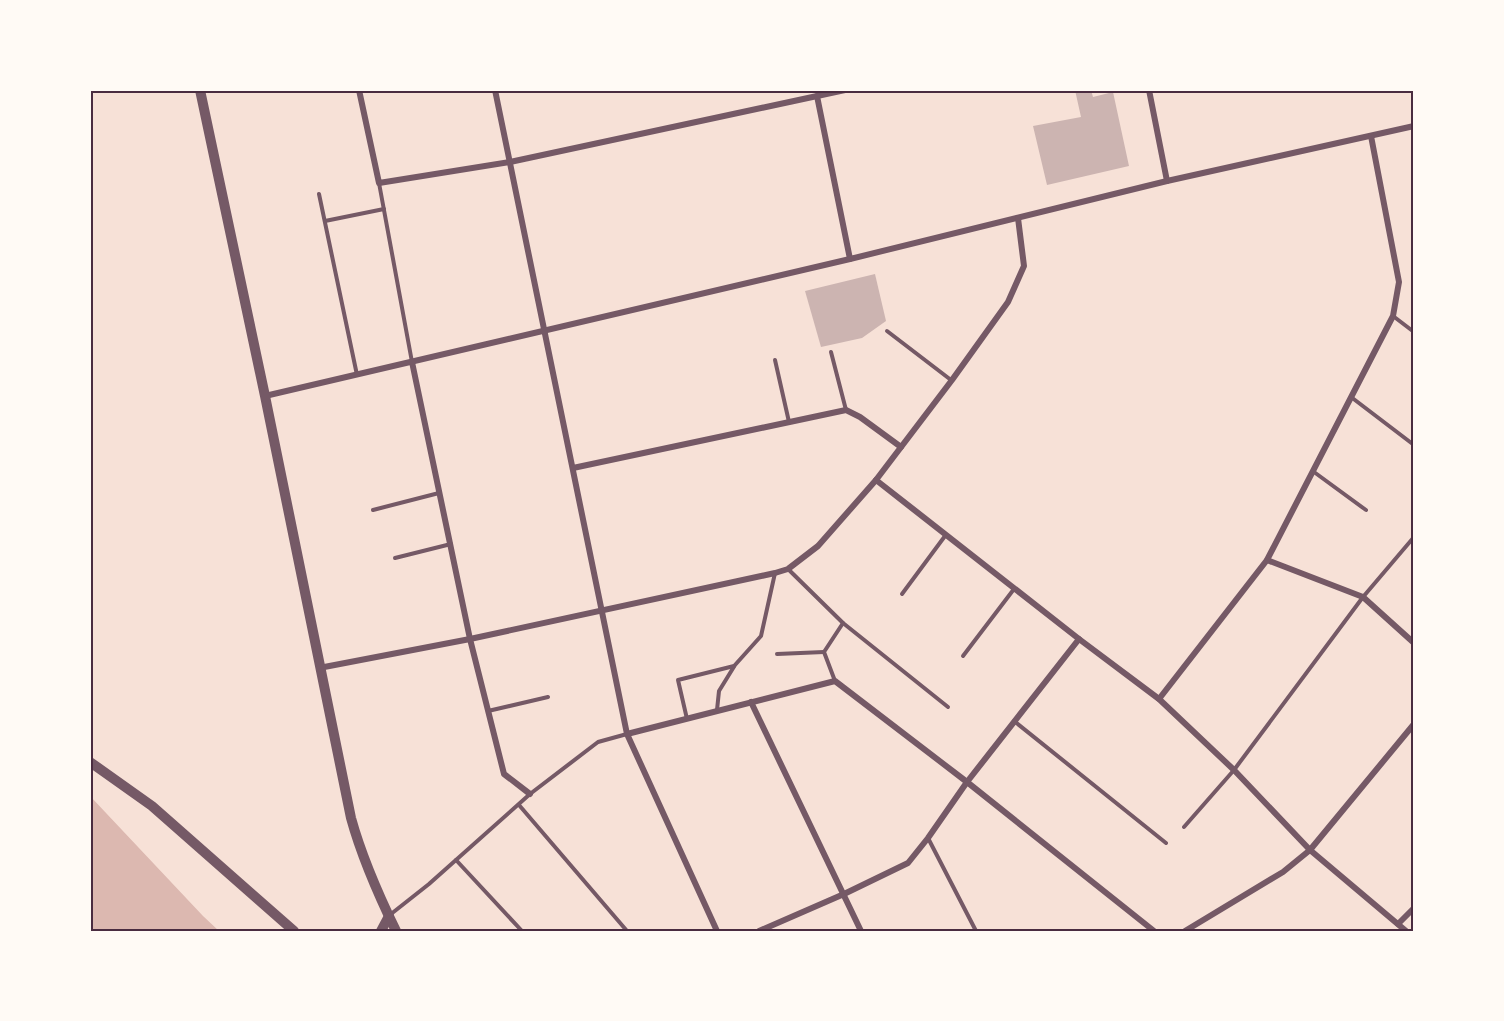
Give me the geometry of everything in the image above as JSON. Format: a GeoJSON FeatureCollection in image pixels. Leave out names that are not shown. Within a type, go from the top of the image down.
{"type":"FeatureCollection","features":[{"type":"Feature","properties":{"kind":"street"},"geometry":{"type":"LineString","coordinates":[[200,90],[266,396],[351,818],[360,849],[396,931]]}},
{"type":"Feature","properties":{"kind":"street"},"geometry":{"type":"LineString","coordinates":[[359,90],[379,183],[510,162],[845,90]]}},
{"type":"Feature","properties":{"kind":"street"},"geometry":{"type":"LineString","coordinates":[[495,90],[627,734],[717,931]]}},
{"type":"Feature","properties":{"kind":"street"},"geometry":{"type":"LineString","coordinates":[[1149,90],[1167,181]]}},
{"type":"Feature","properties":{"kind":"street"},"geometry":{"type":"LineString","coordinates":[[818,96],[850,259]]}},
{"type":"Feature","properties":{"kind":"street"},"geometry":{"type":"LineString","coordinates":[[266,396],[850,259],[1167,181],[1414,126]]}},
{"type":"Feature","properties":{"kind":"street"},"geometry":{"type":"LineString","coordinates":[[1159,699],[1267,560],[1393,316],[1399,282],[1371,136]]}},
{"type":"Feature","properties":{"kind":"street"},"geometry":{"type":"LineString","coordinates":[[319,668],[470,639],[788,569],[818,546],[876,480],[1008,302],[1024,266],[1018,218]]}},
{"type":"Feature","properties":{"kind":"street"},"geometry":{"type":"LineString","coordinates":[[412,362],[470,639],[504,774],[530,794]]}},
{"type":"Feature","properties":{"kind":"street"},"geometry":{"type":"LineString","coordinates":[[573,468],[846,410],[860,417],[901,447]]}},
{"type":"Feature","properties":{"kind":"street"},"geometry":{"type":"LineString","coordinates":[[876,480],[945,536],[1159,699],[1234,770],[1310,850],[1406,931]]}},
{"type":"Feature","properties":{"kind":"street"},"geometry":{"type":"LineString","coordinates":[[1267,560],[1364,597],[1414,643]]}},
{"type":"Feature","properties":{"kind":"street"},"geometry":{"type":"LineString","coordinates":[[759,931],[908,864],[967,782],[1079,639]]}},
{"type":"Feature","properties":{"kind":"street"},"geometry":{"type":"LineString","coordinates":[[627,734],[835,681],[967,782],[1154,931]]}},
{"type":"Feature","properties":{"kind":"street"},"geometry":{"type":"LineString","coordinates":[[751,702],[861,931]]}},
{"type":"Feature","properties":{"kind":"street"},"geometry":{"type":"LineString","coordinates":[[1185,931],[1283,872],[1310,850],[1412,730]]}},
{"type":"Feature","properties":{"kind":"street"},"geometry":{"type":"LineString","coordinates":[[90,762],[152,806],[294,931]]}},
{"type":"Feature","properties":{"kind":"street"},"geometry":{"type":"LineString","coordinates":[[1398,924],[1414,908]]}},
{"type":"Feature","properties":{"kind":"street"},"geometry":{"type":"LineString","coordinates":[[381,931],[389,916]]}},
{"type":"Feature","properties":{"kind":"lane"},"geometry":{"type":"LineString","coordinates":[[379,183],[412,362]]}},
{"type":"Feature","properties":{"kind":"lane"},"geometry":{"type":"LineString","coordinates":[[319,194],[357,375]]}},
{"type":"Feature","properties":{"kind":"lane"},"geometry":{"type":"LineString","coordinates":[[325,221],[384,209]]}},
{"type":"Feature","properties":{"kind":"lane"},"geometry":{"type":"LineString","coordinates":[[1393,316],[1414,332]]}},
{"type":"Feature","properties":{"kind":"lane"},"geometry":{"type":"LineString","coordinates":[[887,331],[952,380]]}},
{"type":"Feature","properties":{"kind":"lane"},"geometry":{"type":"LineString","coordinates":[[831,352],[846,410]]}},
{"type":"Feature","properties":{"kind":"lane"},"geometry":{"type":"LineString","coordinates":[[775,360],[790,423]]}},
{"type":"Feature","properties":{"kind":"lane"},"geometry":{"type":"LineString","coordinates":[[1351,397],[1414,445]]}},
{"type":"Feature","properties":{"kind":"lane"},"geometry":{"type":"LineString","coordinates":[[1314,472],[1366,510]]}},
{"type":"Feature","properties":{"kind":"lane"},"geometry":{"type":"LineString","coordinates":[[373,510],[440,493]]}},
{"type":"Feature","properties":{"kind":"lane"},"geometry":{"type":"LineString","coordinates":[[902,594],[945,536]]}},
{"type":"Feature","properties":{"kind":"lane"},"geometry":{"type":"LineString","coordinates":[[1184,827],[1234,770],[1364,597],[1414,537]]}},
{"type":"Feature","properties":{"kind":"lane"},"geometry":{"type":"LineString","coordinates":[[396,558],[451,544]]}},
{"type":"Feature","properties":{"kind":"lane"},"geometry":{"type":"LineString","coordinates":[[788,569],[843,623],[948,707]]}},
{"type":"Feature","properties":{"kind":"lane"},"geometry":{"type":"LineString","coordinates":[[717,711],[719,691],[735,665],[761,636],[776,573]]}},
{"type":"Feature","properties":{"kind":"lane"},"geometry":{"type":"LineString","coordinates":[[963,656],[1014,589]]}},
{"type":"Feature","properties":{"kind":"lane"},"geometry":{"type":"LineString","coordinates":[[824,652],[843,623]]}},
{"type":"Feature","properties":{"kind":"lane"},"geometry":{"type":"LineString","coordinates":[[777,654],[824,652]]}},
{"type":"Feature","properties":{"kind":"lane"},"geometry":{"type":"LineString","coordinates":[[824,652],[835,681]]}},
{"type":"Feature","properties":{"kind":"lane"},"geometry":{"type":"LineString","coordinates":[[687,719],[678,680],[735,665]]}},
{"type":"Feature","properties":{"kind":"lane"},"geometry":{"type":"LineString","coordinates":[[488,711],[548,697]]}},
{"type":"Feature","properties":{"kind":"lane"},"geometry":{"type":"LineString","coordinates":[[1014,721],[1166,843]]}},
{"type":"Feature","properties":{"kind":"lane"},"geometry":{"type":"LineString","coordinates":[[389,916],[530,794],[598,742],[627,734]]}},
{"type":"Feature","properties":{"kind":"lane"},"geometry":{"type":"LineString","coordinates":[[519,805],[627,931]]}},
{"type":"Feature","properties":{"kind":"lane"},"geometry":{"type":"LineString","coordinates":[[928,838],[976,931]]}},
{"type":"Feature","properties":{"kind":"lane"},"geometry":{"type":"LineString","coordinates":[[456,860],[522,931]]}},
{"type":"Feature","properties":{"kind":"shaded area"},"geometry":{"type":"Polygon","coordinates":[[[90,796],[203,916],[219,931],[90,931],[90,796]]]}},
{"type":"Feature","properties":{"kind":"building"},"geometry":{"type":"Polygon","coordinates":[[[1075,90],[1091,90],[1093,97],[1113,92],[1129,166],[1047,185],[1033,126],[1081,117],[1075,90]]]}},
{"type":"Feature","properties":{"kind":"building"},"geometry":{"type":"Polygon","coordinates":[[[875,274],[886,321],[862,338],[821,347],[805,291],[875,274]]]}}]}
